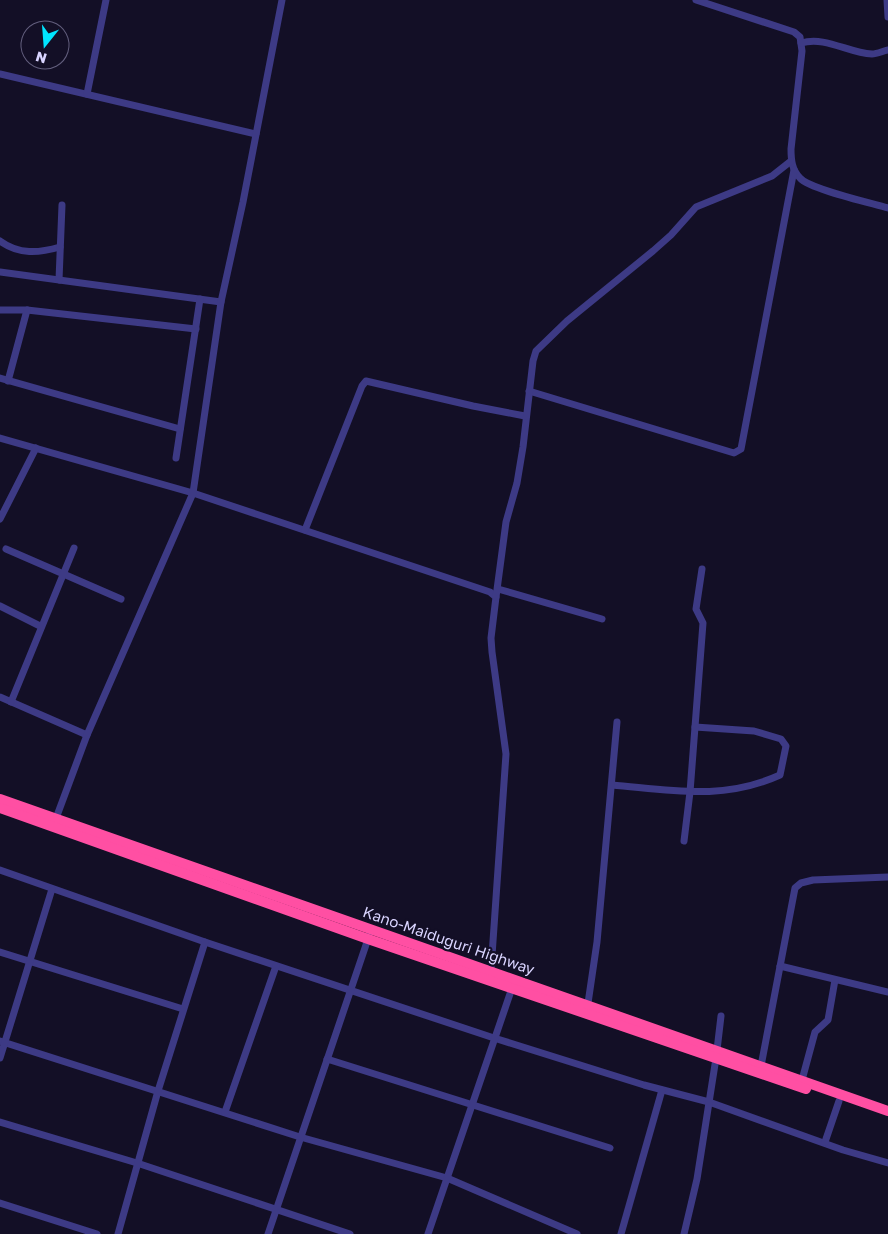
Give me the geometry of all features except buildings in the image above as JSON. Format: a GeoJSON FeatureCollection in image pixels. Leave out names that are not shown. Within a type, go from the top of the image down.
{"type":"FeatureCollection","features":[{"type":"Feature","properties":{"kind":"highway","name":"Kano-Maiduguri Highway"},"geometry":{"type":"LineString","coordinates":[[0,800],[55,823],[370,934],[512,988],[587,1009]]}},
{"type":"Feature","properties":{"kind":"highway","name":"Kano-Maiduguri Highway"},"geometry":{"type":"LineString","coordinates":[[0,808],[55,823]]}},
{"type":"Feature","properties":{"kind":"highway","name":"Kano-Maiduguri Highway"},"geometry":{"type":"LineString","coordinates":[[370,934],[491,970],[587,1009],[716,1054],[888,1118]]}},
{"type":"Feature","properties":{"kind":"highway","name":"Kano-Maiduguri Highway"},"geometry":{"type":"LineString","coordinates":[[716,1054],[761,1066],[888,1111]]}},
{"type":"Feature","properties":{"kind":"street"},"geometry":{"type":"LineString","coordinates":[[87,94],[106,0]]}},
{"type":"Feature","properties":{"kind":"street"},"geometry":{"type":"LineString","coordinates":[[55,823],[88,735],[193,493],[221,302],[282,0]]}},
{"type":"Feature","properties":{"kind":"street"},"geometry":{"type":"LineString","coordinates":[[696,0],[794,32],[800,38],[791,161],[794,170],[805,183],[888,208]]}},
{"type":"Feature","properties":{"kind":"street"},"geometry":{"type":"LineString","coordinates":[[887,0],[888,17]]}},
{"type":"Feature","properties":{"kind":"street"},"geometry":{"type":"LineString","coordinates":[[801,43],[810,41],[824,43],[872,54],[887,48]]}},
{"type":"Feature","properties":{"kind":"street"},"geometry":{"type":"LineString","coordinates":[[0,74],[256,134]]}},
{"type":"Feature","properties":{"kind":"street"},"geometry":{"type":"LineString","coordinates":[[491,970],[506,754],[491,638],[506,522],[517,483],[523,447],[528,391],[536,351],[566,321],[671,235],[696,207],[772,176],[791,161]]}},
{"type":"Feature","properties":{"kind":"street"},"geometry":{"type":"LineString","coordinates":[[528,391],[734,453],[741,448],[794,170]]}},
{"type":"Feature","properties":{"kind":"street"},"geometry":{"type":"LineString","coordinates":[[59,280],[62,205]]}},
{"type":"Feature","properties":{"kind":"street"},"geometry":{"type":"LineString","coordinates":[[0,241],[16,250],[27,252],[44,252],[60,247]]}},
{"type":"Feature","properties":{"kind":"street"},"geometry":{"type":"LineString","coordinates":[[0,272],[221,302]]}},
{"type":"Feature","properties":{"kind":"street"},"geometry":{"type":"LineString","coordinates":[[176,458],[200,299]]}},
{"type":"Feature","properties":{"kind":"street"},"geometry":{"type":"LineString","coordinates":[[0,310],[27,310],[196,328]]}},
{"type":"Feature","properties":{"kind":"street"},"geometry":{"type":"LineString","coordinates":[[8,381],[27,310]]}},
{"type":"Feature","properties":{"kind":"street"},"geometry":{"type":"LineString","coordinates":[[0,378],[180,429]]}},
{"type":"Feature","properties":{"kind":"street"},"geometry":{"type":"LineString","coordinates":[[305,530],[366,380],[473,406],[525,416]]}},
{"type":"Feature","properties":{"kind":"street"},"geometry":{"type":"LineString","coordinates":[[0,438],[193,493],[490,592],[602,619]]}},
{"type":"Feature","properties":{"kind":"street"},"geometry":{"type":"LineString","coordinates":[[0,519],[36,448]]}},
{"type":"Feature","properties":{"kind":"street"},"geometry":{"type":"LineString","coordinates":[[11,702],[40,626],[74,548]]}},
{"type":"Feature","properties":{"kind":"street"},"geometry":{"type":"LineString","coordinates":[[6,549],[121,599]]}},
{"type":"Feature","properties":{"kind":"street"},"geometry":{"type":"LineString","coordinates":[[684,841],[690,792],[703,622],[696,609],[702,569]]}},
{"type":"Feature","properties":{"kind":"street"},"geometry":{"type":"LineString","coordinates":[[0,606],[40,626]]}},
{"type":"Feature","properties":{"kind":"street"},"geometry":{"type":"LineString","coordinates":[[0,697],[88,735]]}},
{"type":"Feature","properties":{"kind":"street"},"geometry":{"type":"LineString","coordinates":[[587,1009],[618,722]]}},
{"type":"Feature","properties":{"kind":"street"},"geometry":{"type":"LineString","coordinates":[[612,785],[690,792],[732,791],[780,775],[786,746],[781,739],[772,734],[695,727]]}},
{"type":"Feature","properties":{"kind":"street"},"geometry":{"type":"LineString","coordinates":[[0,870],[205,942],[494,1038],[662,1090],[709,1102],[888,1163]]}},
{"type":"Feature","properties":{"kind":"street"},"geometry":{"type":"LineString","coordinates":[[761,1066],[795,888],[801,883],[813,880],[888,877]]}},
{"type":"Feature","properties":{"kind":"street"},"geometry":{"type":"LineString","coordinates":[[0,1058],[3,1041],[52,889]]}},
{"type":"Feature","properties":{"kind":"street"},"geometry":{"type":"LineString","coordinates":[[268,1234],[370,934]]}},
{"type":"Feature","properties":{"kind":"street"},"geometry":{"type":"LineString","coordinates":[[118,1234],[158,1091],[205,942]]}},
{"type":"Feature","properties":{"kind":"street"},"geometry":{"type":"LineString","coordinates":[[0,952],[183,1009]]}},
{"type":"Feature","properties":{"kind":"street"},"geometry":{"type":"LineString","coordinates":[[225,1112],[276,966]]}},
{"type":"Feature","properties":{"kind":"street"},"geometry":{"type":"LineString","coordinates":[[780,966],[888,992]]}},
{"type":"Feature","properties":{"kind":"street"},"geometry":{"type":"LineString","coordinates":[[802,1080],[815,1032],[828,1020],[835,980]]}},
{"type":"Feature","properties":{"kind":"street"},"geometry":{"type":"LineString","coordinates":[[428,1234],[512,988]]}},
{"type":"Feature","properties":{"kind":"street"},"geometry":{"type":"LineString","coordinates":[[684,1234],[697,1180],[721,1016]]}},
{"type":"Feature","properties":{"kind":"street"},"geometry":{"type":"LineString","coordinates":[[3,1041],[300,1137],[447,1178],[577,1234]]}},
{"type":"Feature","properties":{"kind":"street"},"geometry":{"type":"LineString","coordinates":[[327,1059],[610,1148]]}},
{"type":"Feature","properties":{"kind":"street"},"geometry":{"type":"LineString","coordinates":[[621,1234],[662,1090]]}},
{"type":"Feature","properties":{"kind":"street"},"geometry":{"type":"LineString","coordinates":[[825,1142],[839,1100]]}},
{"type":"Feature","properties":{"kind":"street"},"geometry":{"type":"LineString","coordinates":[[0,1122],[137,1163],[350,1234]]}},
{"type":"Feature","properties":{"kind":"street"},"geometry":{"type":"LineString","coordinates":[[0,1203],[97,1234]]}}]}
